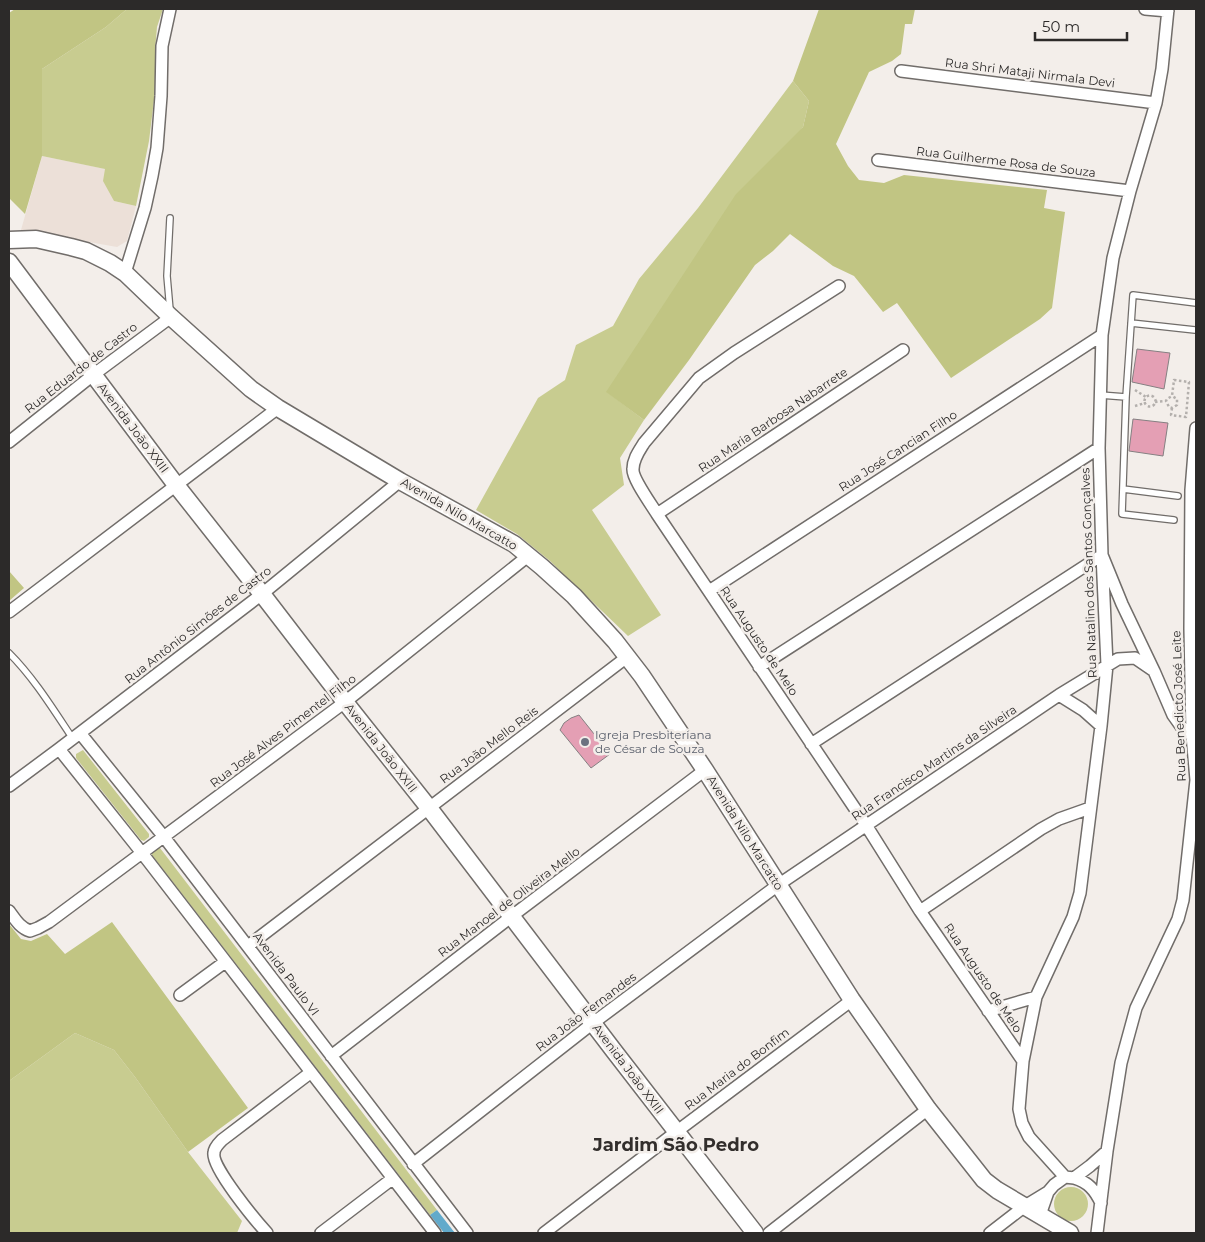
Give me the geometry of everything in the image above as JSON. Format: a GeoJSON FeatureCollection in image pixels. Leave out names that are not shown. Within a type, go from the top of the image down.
{"type":"FeatureCollection","features":[{"type":"Feature","properties":{"kind":"street"},"geometry":{"type":"LineString","coordinates":[[125,273],[145,208],[157,148],[162,46],[170,9]]}},
{"type":"Feature","properties":{"kind":"street"},"geometry":{"type":"LineString","coordinates":[[1146,9],[1168,10]]}},
{"type":"Feature","properties":{"kind":"street","name":"Rua Natalino dos Santos Gonçalves"},"geometry":{"type":"LineString","coordinates":[[1101,1203],[1096,1192],[1090,1186],[1083,1181],[1069,1178],[1029,1137],[1022,1122],[1019,1109],[1023,1061],[1036,997],[1073,917],[1080,893],[1108,665],[1099,448],[1102,335],[1113,258],[1130,191],[1156,103],[1162,70],[1168,10]]}},
{"type":"Feature","properties":{"kind":"street","name":"Rua Shri Mataji Nirmala Devi"},"geometry":{"type":"LineString","coordinates":[[901,72],[1156,103]]}},
{"type":"Feature","properties":{"kind":"street","name":"Rua Guilherme Rosa de Souza"},"geometry":{"type":"LineString","coordinates":[[878,160],[1130,191]]}},
{"type":"Feature","properties":{"kind":"street","name":"Avenida Nilo Marcatto"},"geometry":{"type":"LineString","coordinates":[[9,240],[36,239],[86,251],[100,257],[125,273],[251,389],[278,408],[400,481],[514,544],[574,596],[642,676],[705,770],[852,1000],[928,1109],[984,1180],[997,1190],[1070,1233]]}},
{"type":"Feature","properties":{"kind":"street","name":"Avenida João XXIII"},"geometry":{"type":"LineString","coordinates":[[9,263],[176,485],[429,808],[755,1233]]}},
{"type":"Feature","properties":{"kind":"street","name":"Rua Augusto de Melo"},"geometry":{"type":"LineString","coordinates":[[839,286],[734,353],[699,378],[644,443],[637,454],[633,469],[634,477],[866,826],[920,911],[1023,1061]]}},
{"type":"Feature","properties":{"kind":"street","name":"Rua Eduardo de Castro"},"geometry":{"type":"LineString","coordinates":[[9,442],[171,317]]}},
{"type":"Feature","properties":{"kind":"street","name":"Rua José Cancian Filho"},"geometry":{"type":"LineString","coordinates":[[709,591],[1102,335]]}},
{"type":"Feature","properties":{"kind":"street","name":"Rua Maria Barbosa Nabarrete"},"geometry":{"type":"LineString","coordinates":[[657,514],[903,350]]}},
{"type":"Feature","properties":{"kind":"street"},"geometry":{"type":"LineString","coordinates":[[9,612],[278,408]]}},
{"type":"Feature","properties":{"kind":"street","name":"Rua Benedicto José Leite"},"geometry":{"type":"LineString","coordinates":[[1097,1233],[1107,1151],[1122,1062],[1136,1008],[1178,919],[1183,900],[1196,780],[1190,629],[1193,516],[1191,490],[1196,428]]}},
{"type":"Feature","properties":{"kind":"street"},"geometry":{"type":"LineString","coordinates":[[759,666],[1099,448]]}},
{"type":"Feature","properties":{"kind":"street","name":"Rua Antônio Simões de Castro"},"geometry":{"type":"LineString","coordinates":[[9,786],[262,594],[400,481]]}},
{"type":"Feature","properties":{"kind":"street","name":"Rua José Alves Pimentel Filho"},"geometry":{"type":"LineString","coordinates":[[9,911],[18,924],[30,931],[49,922],[345,702],[528,556]]}},
{"type":"Feature","properties":{"kind":"street"},"geometry":{"type":"LineString","coordinates":[[811,744],[1102,556],[1173,715],[1183,730],[1194,736]]}},
{"type":"Feature","properties":{"kind":"street"},"geometry":{"type":"LineString","coordinates":[[1140,644],[1134,658],[1154,671]]}},
{"type":"Feature","properties":{"kind":"street","name":"Rua João Mello Reis"},"geometry":{"type":"LineString","coordinates":[[248,946],[627,657]]}},
{"type":"Feature","properties":{"kind":"street","name":"Rua Francisco Martins da Silveira"},"geometry":{"type":"LineString","coordinates":[[778,885],[1059,695],[1118,659],[1134,658]]}},
{"type":"Feature","properties":{"kind":"street"},"geometry":{"type":"LineString","coordinates":[[1059,695],[1083,710],[1102,726]]}},
{"type":"Feature","properties":{"kind":"street","name":"Avenida Paulo VI"},"geometry":{"type":"LineString","coordinates":[[77,736],[164,837],[467,1233]]}},
{"type":"Feature","properties":{"kind":"street"},"geometry":{"type":"LineString","coordinates":[[59,749],[142,853],[392,1180],[435,1233]]}},
{"type":"Feature","properties":{"kind":"street","name":"Rua Manoel de Oliveira Mello"},"geometry":{"type":"LineString","coordinates":[[331,1056],[705,770]]}},
{"type":"Feature","properties":{"kind":"street"},"geometry":{"type":"LineString","coordinates":[[920,911],[1041,829],[1059,819],[1090,808]]}},
{"type":"Feature","properties":{"kind":"street","name":"Rua João Fernandes"},"geometry":{"type":"LineString","coordinates":[[413,1164],[593,1023],[778,885]]}},
{"type":"Feature","properties":{"kind":"street"},"geometry":{"type":"LineString","coordinates":[[180,996],[225,962]]}},
{"type":"Feature","properties":{"kind":"street"},"geometry":{"type":"LineString","coordinates":[[988,1010],[1036,997]]}},
{"type":"Feature","properties":{"kind":"street","name":"Rua Maria do Bonfim"},"geometry":{"type":"LineString","coordinates":[[544,1233],[852,1000]]}},
{"type":"Feature","properties":{"kind":"street"},"geometry":{"type":"LineString","coordinates":[[267,1233],[242,1203],[218,1167],[214,1153],[216,1146],[222,1140],[310,1073]]}},
{"type":"Feature","properties":{"kind":"street"},"geometry":{"type":"LineString","coordinates":[[769,1233],[928,1109]]}},
{"type":"Feature","properties":{"kind":"street"},"geometry":{"type":"LineString","coordinates":[[990,1233],[1025,1206],[1048,1192],[1054,1185],[1090,1166],[1107,1151]]}},
{"type":"Feature","properties":{"kind":"street"},"geometry":{"type":"LineString","coordinates":[[321,1233],[392,1180]]}},
{"type":"Feature","properties":{"kind":"street"},"geometry":{"type":"LineString","coordinates":[[1040,1215],[1048,1192]]}},
{"type":"Feature","properties":{"kind":"lane"},"geometry":{"type":"LineString","coordinates":[[170,218],[167,276],[171,317]]}},
{"type":"Feature","properties":{"kind":"lane"},"geometry":{"type":"LineString","coordinates":[[1174,520],[1122,514],[1126,397],[1133,295],[1196,302]]}},
{"type":"Feature","properties":{"kind":"lane"},"geometry":{"type":"LineString","coordinates":[[1131,323],[1195,330]]}},
{"type":"Feature","properties":{"kind":"lane"},"geometry":{"type":"LineString","coordinates":[[1100,395],[1126,397]]}},
{"type":"Feature","properties":{"kind":"lane"},"geometry":{"type":"LineString","coordinates":[[1123,489],[1178,496]]}},
{"type":"Feature","properties":{"kind":"lane"},"geometry":{"type":"LineString","coordinates":[[9,652],[77,736]]}},
{"type":"Feature","properties":{"kind":"path"},"geometry":{"type":"LineString","coordinates":[[1146,398],[1145,403],[1149,406],[1156,402],[1166,401],[1172,396],[1174,380],[1189,382],[1186,417],[1171,415],[1172,408],[1178,402],[1172,396]]}},
{"type":"Feature","properties":{"kind":"path"},"geometry":{"type":"LineString","coordinates":[[1127,389],[1138,392],[1146,398]]}},
{"type":"Feature","properties":{"kind":"path"},"geometry":{"type":"LineString","coordinates":[[1146,398],[1151,396],[1156,402]]}},
{"type":"Feature","properties":{"kind":"path"},"geometry":{"type":"LineString","coordinates":[[1166,401],[1169,407],[1172,408]]}},
{"type":"Feature","properties":{"kind":"shaded area"},"geometry":{"type":"Polygon","coordinates":[[[42,156],[106,169],[114,201],[136,206],[127,241],[117,247],[21,230],[42,156]]]}},
{"type":"Feature","properties":{"kind":"green space"},"geometry":{"type":"Polygon","coordinates":[[[15,9],[127,9],[106,27],[42,69],[42,156],[25,214],[9,198],[9,13],[15,9]]]}},
{"type":"Feature","properties":{"kind":"green space"},"geometry":{"type":"Polygon","coordinates":[[[127,9],[163,9],[157,27],[155,92],[149,141],[136,206],[114,201],[103,181],[105,169],[42,156],[42,69],[106,27],[127,9]]]}},
{"type":"Feature","properties":{"kind":"green space"},"geometry":{"type":"Polygon","coordinates":[[[819,9],[915,9],[912,24],[905,24],[901,54],[892,61],[869,72],[836,144],[848,166],[859,180],[884,183],[904,175],[1047,190],[1044,208],[1065,212],[1052,308],[1040,319],[951,378],[897,303],[883,312],[854,276],[833,266],[790,234],[755,265],[689,360],[644,420],[606,392],[736,194],[803,127],[809,101],[793,81],[819,9]]]}},
{"type":"Feature","properties":{"kind":"green space"},"geometry":{"type":"Polygon","coordinates":[[[793,81],[809,101],[803,127],[607,392],[644,420],[620,458],[624,485],[592,510],[661,615],[628,636],[550,561],[517,534],[476,510],[538,398],[565,380],[576,345],[613,326],[639,279],[698,208],[793,81]]]}},
{"type":"Feature","properties":{"kind":"green space"},"geometry":{"type":"Polygon","coordinates":[[[9,571],[24,588],[9,601],[9,571]]]}},
{"type":"Feature","properties":{"kind":"green space"},"geometry":{"type":"Polygon","coordinates":[[[83,750],[149,834],[149,837],[144,841],[141,840],[76,758],[76,754],[83,750]]]}},
{"type":"Feature","properties":{"kind":"green space"},"geometry":{"type":"Polygon","coordinates":[[[157,847],[160,848],[437,1210],[430,1215],[152,855],[152,852],[157,847]]]}},
{"type":"Feature","properties":{"kind":"green space"},"geometry":{"type":"Polygon","coordinates":[[[112,922],[248,1108],[188,1152],[114,1050],[75,1033],[9,1081],[9,924],[21,939],[31,941],[47,934],[65,954],[112,922]]]}},
{"type":"Feature","properties":{"kind":"green space"},"geometry":{"type":"Polygon","coordinates":[[[75,1033],[114,1050],[188,1152],[242,1221],[237,1233],[9,1233],[9,1081],[75,1033]]]}},
{"type":"Feature","properties":{"kind":"green space"},"geometry":{"type":"Polygon","coordinates":[[[1071,1187],[1078,1188],[1083,1192],[1087,1197],[1087,1211],[1083,1216],[1078,1220],[1071,1221],[1064,1220],[1059,1216],[1055,1211],[1054,1204],[1055,1197],[1059,1192],[1064,1188],[1071,1187]]]}},
{"type":"Feature","properties":{"kind":"water"},"geometry":{"type":"Polygon","coordinates":[[[437,1210],[455,1233],[444,1233],[430,1215],[437,1210]]]}},
{"type":"Feature","properties":{"kind":"building"},"geometry":{"type":"Polygon","coordinates":[[[1137,349],[1170,353],[1164,389],[1132,382],[1137,349]]]}},
{"type":"Feature","properties":{"kind":"building"},"geometry":{"type":"Polygon","coordinates":[[[1133,419],[1168,423],[1163,456],[1129,451],[1133,419]]]}},
{"type":"Feature","properties":{"kind":"building","name":"Igreja Presbiteriana de César de Souza"},"geometry":{"type":"Polygon","coordinates":[[[579,715],[610,754],[591,768],[560,730],[564,723],[579,715]]]}},
{"type":"Feature","properties":{"kind":"place","name":"Igreja Presbiteriana de César de Souza"},"geometry":{"type":"Point","coordinates":[585,742]}},
{"type":"Feature","properties":{"kind":"district","name":"Jardim São Pedro"},"geometry":{"type":"Point","coordinates":[676,1145]}}]}
